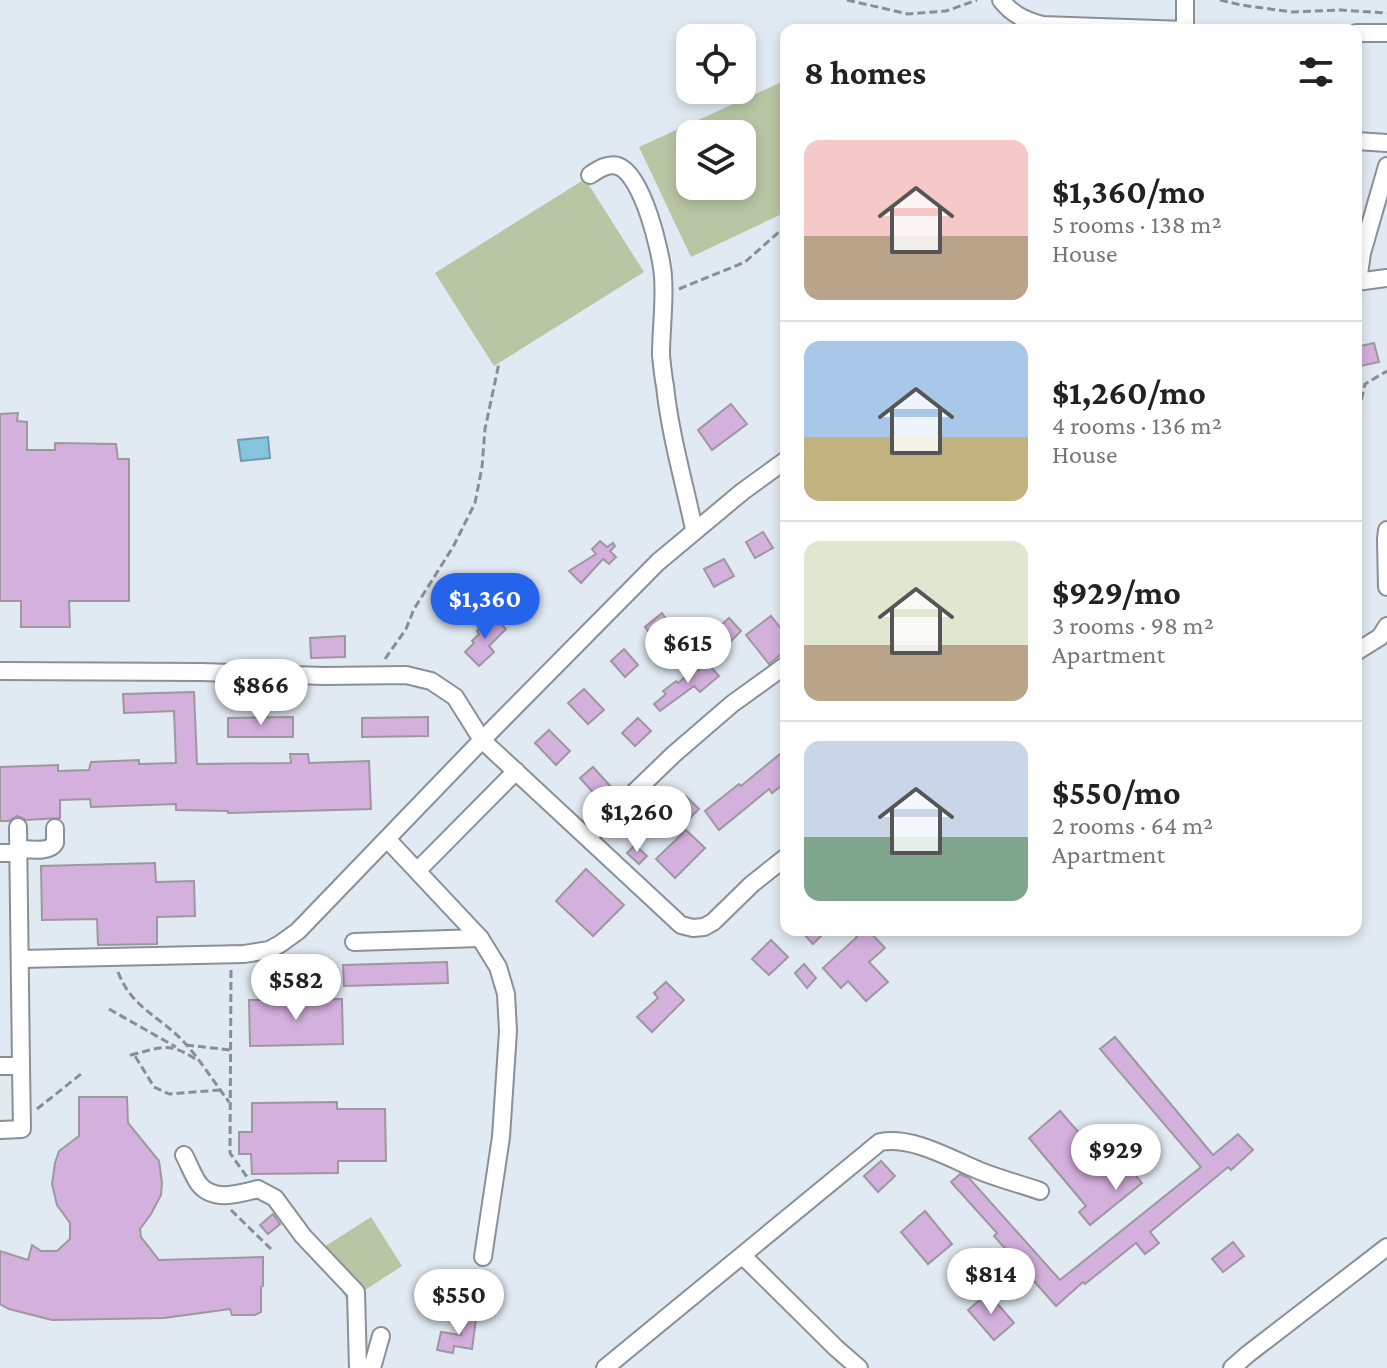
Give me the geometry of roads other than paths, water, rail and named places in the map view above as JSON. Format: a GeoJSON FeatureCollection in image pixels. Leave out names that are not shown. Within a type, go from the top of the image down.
{"type":"FeatureCollection","features":[{"type":"Feature","properties":{"kind":"street"},"geometry":{"type":"LineString","coordinates":[[1001,0],[1025,21],[1038,24]]}},
{"type":"Feature","properties":{"kind":"street"},"geometry":{"type":"LineString","coordinates":[[1185,0],[1185,24]]}},
{"type":"Feature","properties":{"kind":"street"},"geometry":{"type":"LineString","coordinates":[[1362,33],[1387,33]]}},
{"type":"Feature","properties":{"kind":"street"},"geometry":{"type":"LineString","coordinates":[[1362,141],[1387,143]]}},
{"type":"Feature","properties":{"kind":"street"},"geometry":{"type":"LineString","coordinates":[[590,175],[604,166],[617,165],[628,172],[642,196],[658,240],[664,295],[661,356],[665,390],[694,529]]}},
{"type":"Feature","properties":{"kind":"street"},"geometry":{"type":"LineString","coordinates":[[1362,259],[1387,166]]}},
{"type":"Feature","properties":{"kind":"street"},"geometry":{"type":"LineString","coordinates":[[1368,232],[1387,215]]}},
{"type":"Feature","properties":{"kind":"street"},"geometry":{"type":"LineString","coordinates":[[1362,281],[1387,278]]}},
{"type":"Feature","properties":{"kind":"street"},"geometry":{"type":"LineString","coordinates":[[20,959],[259,953],[280,944],[298,931],[625,594],[694,529],[780,464]]}},
{"type":"Feature","properties":{"kind":"street"},"geometry":{"type":"LineString","coordinates":[[1387,530],[1387,587]]}},
{"type":"Feature","properties":{"kind":"street"},"geometry":{"type":"LineString","coordinates":[[1362,648],[1380,637],[1387,626]]}},
{"type":"Feature","properties":{"kind":"street"},"geometry":{"type":"LineString","coordinates":[[588,837],[674,754],[732,704],[780,669]]}},
{"type":"Feature","properties":{"kind":"street"},"geometry":{"type":"LineString","coordinates":[[0,671],[406,675],[431,681],[455,697],[482,740],[681,925],[704,927],[713,922],[780,861]]}},
{"type":"Feature","properties":{"kind":"street"},"geometry":{"type":"LineString","coordinates":[[418,870],[516,771]]}},
{"type":"Feature","properties":{"kind":"street"},"geometry":{"type":"LineString","coordinates":[[0,1130],[22,1129],[18,827]]}},
{"type":"Feature","properties":{"kind":"street"},"geometry":{"type":"LineString","coordinates":[[0,853],[53,846],[55,828]]}},
{"type":"Feature","properties":{"kind":"street"},"geometry":{"type":"LineString","coordinates":[[387,839],[480,938],[498,967],[506,994],[508,1031],[501,1137],[483,1257]]}},
{"type":"Feature","properties":{"kind":"street"},"geometry":{"type":"LineString","coordinates":[[354,942],[480,938]]}},
{"type":"Feature","properties":{"kind":"street"},"geometry":{"type":"LineString","coordinates":[[0,1066],[21,1066]]}},
{"type":"Feature","properties":{"kind":"street"},"geometry":{"type":"LineString","coordinates":[[605,1368],[880,1142],[896,1139],[1040,1191]]}},
{"type":"Feature","properties":{"kind":"street"},"geometry":{"type":"LineString","coordinates":[[184,1155],[200,1186],[215,1195],[258,1189],[275,1198],[303,1236],[356,1292],[358,1368]]}},
{"type":"Feature","properties":{"kind":"street"},"geometry":{"type":"LineString","coordinates":[[1232,1368],[1250,1361],[1387,1247]]}},
{"type":"Feature","properties":{"kind":"street"},"geometry":{"type":"LineString","coordinates":[[743,1256],[859,1368]]}},
{"type":"Feature","properties":{"kind":"street"},"geometry":{"type":"LineString","coordinates":[[372,1368],[381,1336]]}},
{"type":"Feature","properties":{"kind":"water"},"geometry":{"type":"Polygon","coordinates":[[[268,437],[270,458],[241,461],[238,440],[268,437]]]}}]}
